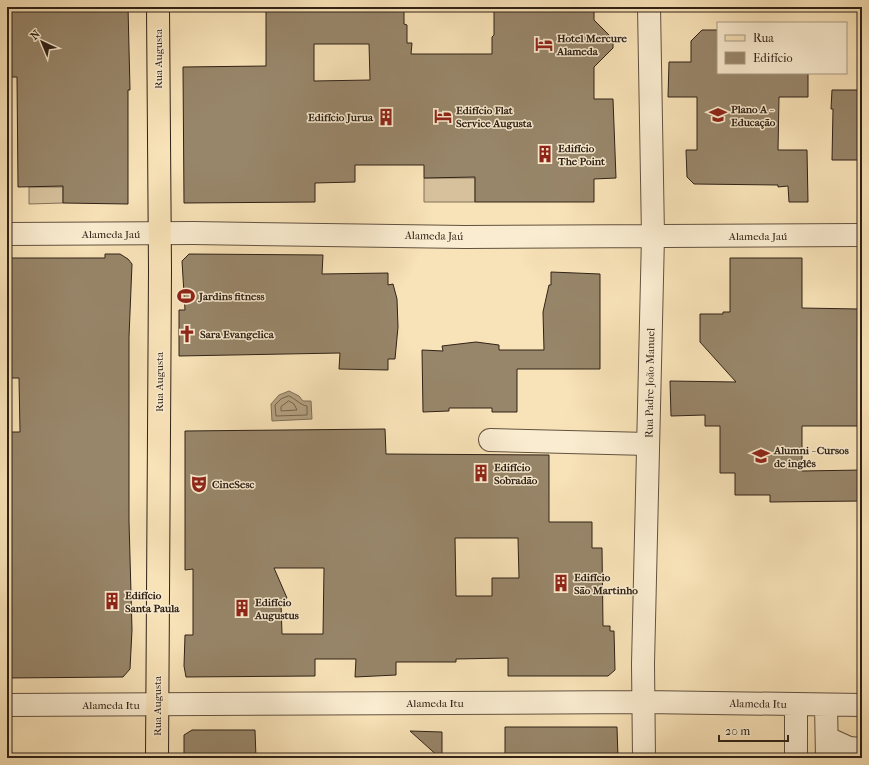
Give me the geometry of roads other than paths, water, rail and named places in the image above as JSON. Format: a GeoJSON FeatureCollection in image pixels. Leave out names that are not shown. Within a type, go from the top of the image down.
{"type":"FeatureCollection","features":[{"type":"Feature","properties":{"kind":"main road","name":"Rua Augusta"},"geometry":{"type":"LineString","coordinates":[[157,758],[159,234],[158,7]]}},
{"type":"Feature","properties":{"kind":"street","name":"Rua Padre João Manuel"},"geometry":{"type":"LineString","coordinates":[[644,758],[648,444],[653,236],[649,7]]}},
{"type":"Feature","properties":{"kind":"street","name":"Alameda Jaú"},"geometry":{"type":"LineString","coordinates":[[7,234],[465,237],[862,235]]}},
{"type":"Feature","properties":{"kind":"street"},"geometry":{"type":"LineString","coordinates":[[490,440],[648,444]]}},
{"type":"Feature","properties":{"kind":"street","name":"Alameda Itu"},"geometry":{"type":"LineString","coordinates":[[7,705],[644,702],[862,705]]}},
{"type":"Feature","properties":{"kind":"street"},"geometry":{"type":"LineString","coordinates":[[796,704],[796,758]]}},
{"type":"Feature","properties":{"kind":"street"},"geometry":{"type":"LineString","coordinates":[[826,705],[827,748],[862,749]]}},
{"type":"Feature","properties":{"kind":"water"},"geometry":{"type":"Polygon","coordinates":[[[289,391],[299,396],[303,401],[311,401],[312,419],[272,421],[271,404],[279,395],[289,391]]]}},
{"type":"Feature","properties":{"kind":"place","name":"Hotel Mercure Alameda"},"geometry":{"type":"Point","coordinates":[544,44]}},
{"type":"Feature","properties":{"kind":"place","name":"Plano A - Educação"},"geometry":{"type":"Point","coordinates":[718,115]}},
{"type":"Feature","properties":{"kind":"place","name":"Edifício Flat Service Augusta"},"geometry":{"type":"Point","coordinates":[443,116]}},
{"type":"Feature","properties":{"kind":"place","name":"Edifício Jurua"},"geometry":{"type":"Point","coordinates":[386,117]}},
{"type":"Feature","properties":{"kind":"place","name":"Edifício The Point"},"geometry":{"type":"Point","coordinates":[545,154]}},
{"type":"Feature","properties":{"kind":"place","name":"Jardins fitness"},"geometry":{"type":"Point","coordinates":[186,296]}},
{"type":"Feature","properties":{"kind":"place","name":"Sara Evangelica"},"geometry":{"type":"Point","coordinates":[187,334]}},
{"type":"Feature","properties":{"kind":"place","name":"Alumni - Cursos de inglês"},"geometry":{"type":"Point","coordinates":[761,456]}},
{"type":"Feature","properties":{"kind":"place","name":"Edifício Sobradão"},"geometry":{"type":"Point","coordinates":[481,473]}},
{"type":"Feature","properties":{"kind":"place","name":"CineSesc"},"geometry":{"type":"Point","coordinates":[199,484]}},
{"type":"Feature","properties":{"kind":"place","name":"Edifício São Martinho"},"geometry":{"type":"Point","coordinates":[561,583]}},
{"type":"Feature","properties":{"kind":"place","name":"Edifício Santa Paula"},"geometry":{"type":"Point","coordinates":[112,601]}},
{"type":"Feature","properties":{"kind":"place","name":"Edifício Augustus"},"geometry":{"type":"Point","coordinates":[242,608]}}]}
